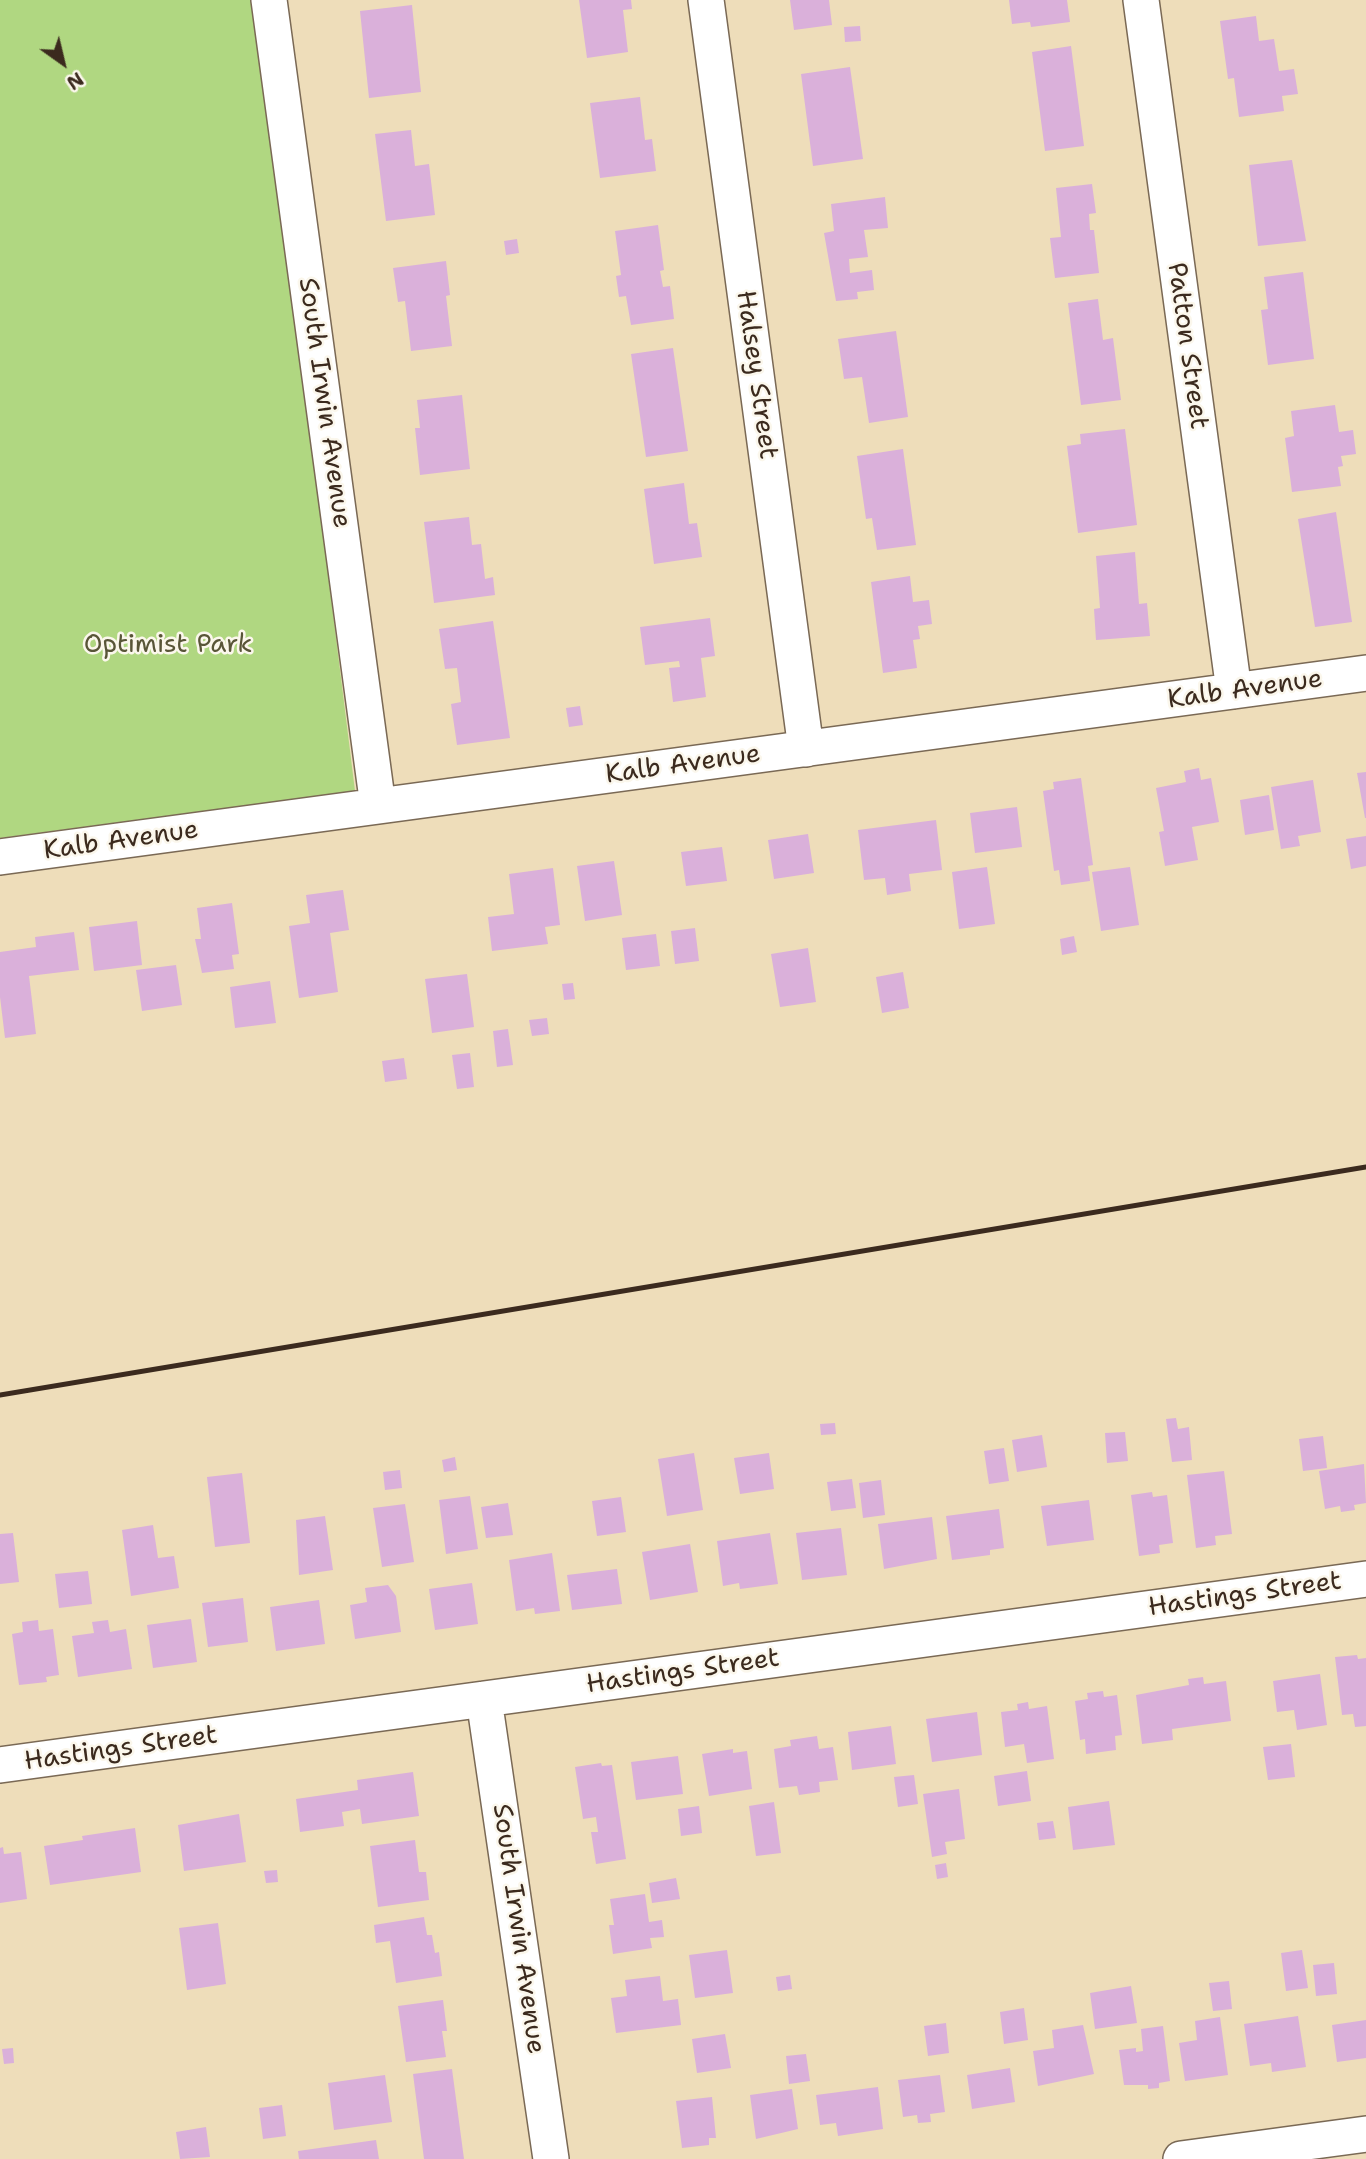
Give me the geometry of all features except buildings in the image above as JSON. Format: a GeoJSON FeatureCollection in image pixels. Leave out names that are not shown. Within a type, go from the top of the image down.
{"type":"FeatureCollection","features":[{"type":"Feature","properties":{"kind":"street","name":"South Irwin Avenue"},"geometry":{"type":"LineString","coordinates":[[269,0],[378,806]]}},
{"type":"Feature","properties":{"kind":"street","name":"Halsey Street"},"geometry":{"type":"LineString","coordinates":[[706,0],[806,749]]}},
{"type":"Feature","properties":{"kind":"street","name":"Patton Street"},"geometry":{"type":"LineString","coordinates":[[1141,0],[1234,691]]}},
{"type":"Feature","properties":{"kind":"street","name":"Kalb Avenue"},"geometry":{"type":"LineString","coordinates":[[0,857],[1366,673]]}},
{"type":"Feature","properties":{"kind":"street","name":"Hastings Street"},"geometry":{"type":"LineString","coordinates":[[0,1765],[1366,1579]]}},
{"type":"Feature","properties":{"kind":"street","name":"South Irwin Avenue"},"geometry":{"type":"LineString","coordinates":[[484,1699],[551,2159]]}},
{"type":"Feature","properties":{"kind":"street"},"geometry":{"type":"LineString","coordinates":[[1181,2159],[1366,2134]]}},
{"type":"Feature","properties":{"kind":"green space","name":"Optimist Park"},"geometry":{"type":"Polygon","coordinates":[[[0,0],[257,0],[355,791],[0,838],[0,0]]]}},
{"type":"Feature","properties":{"kind":"railway"},"geometry":{"type":"LineString","coordinates":[[0,1395],[1366,1167]]}}]}
